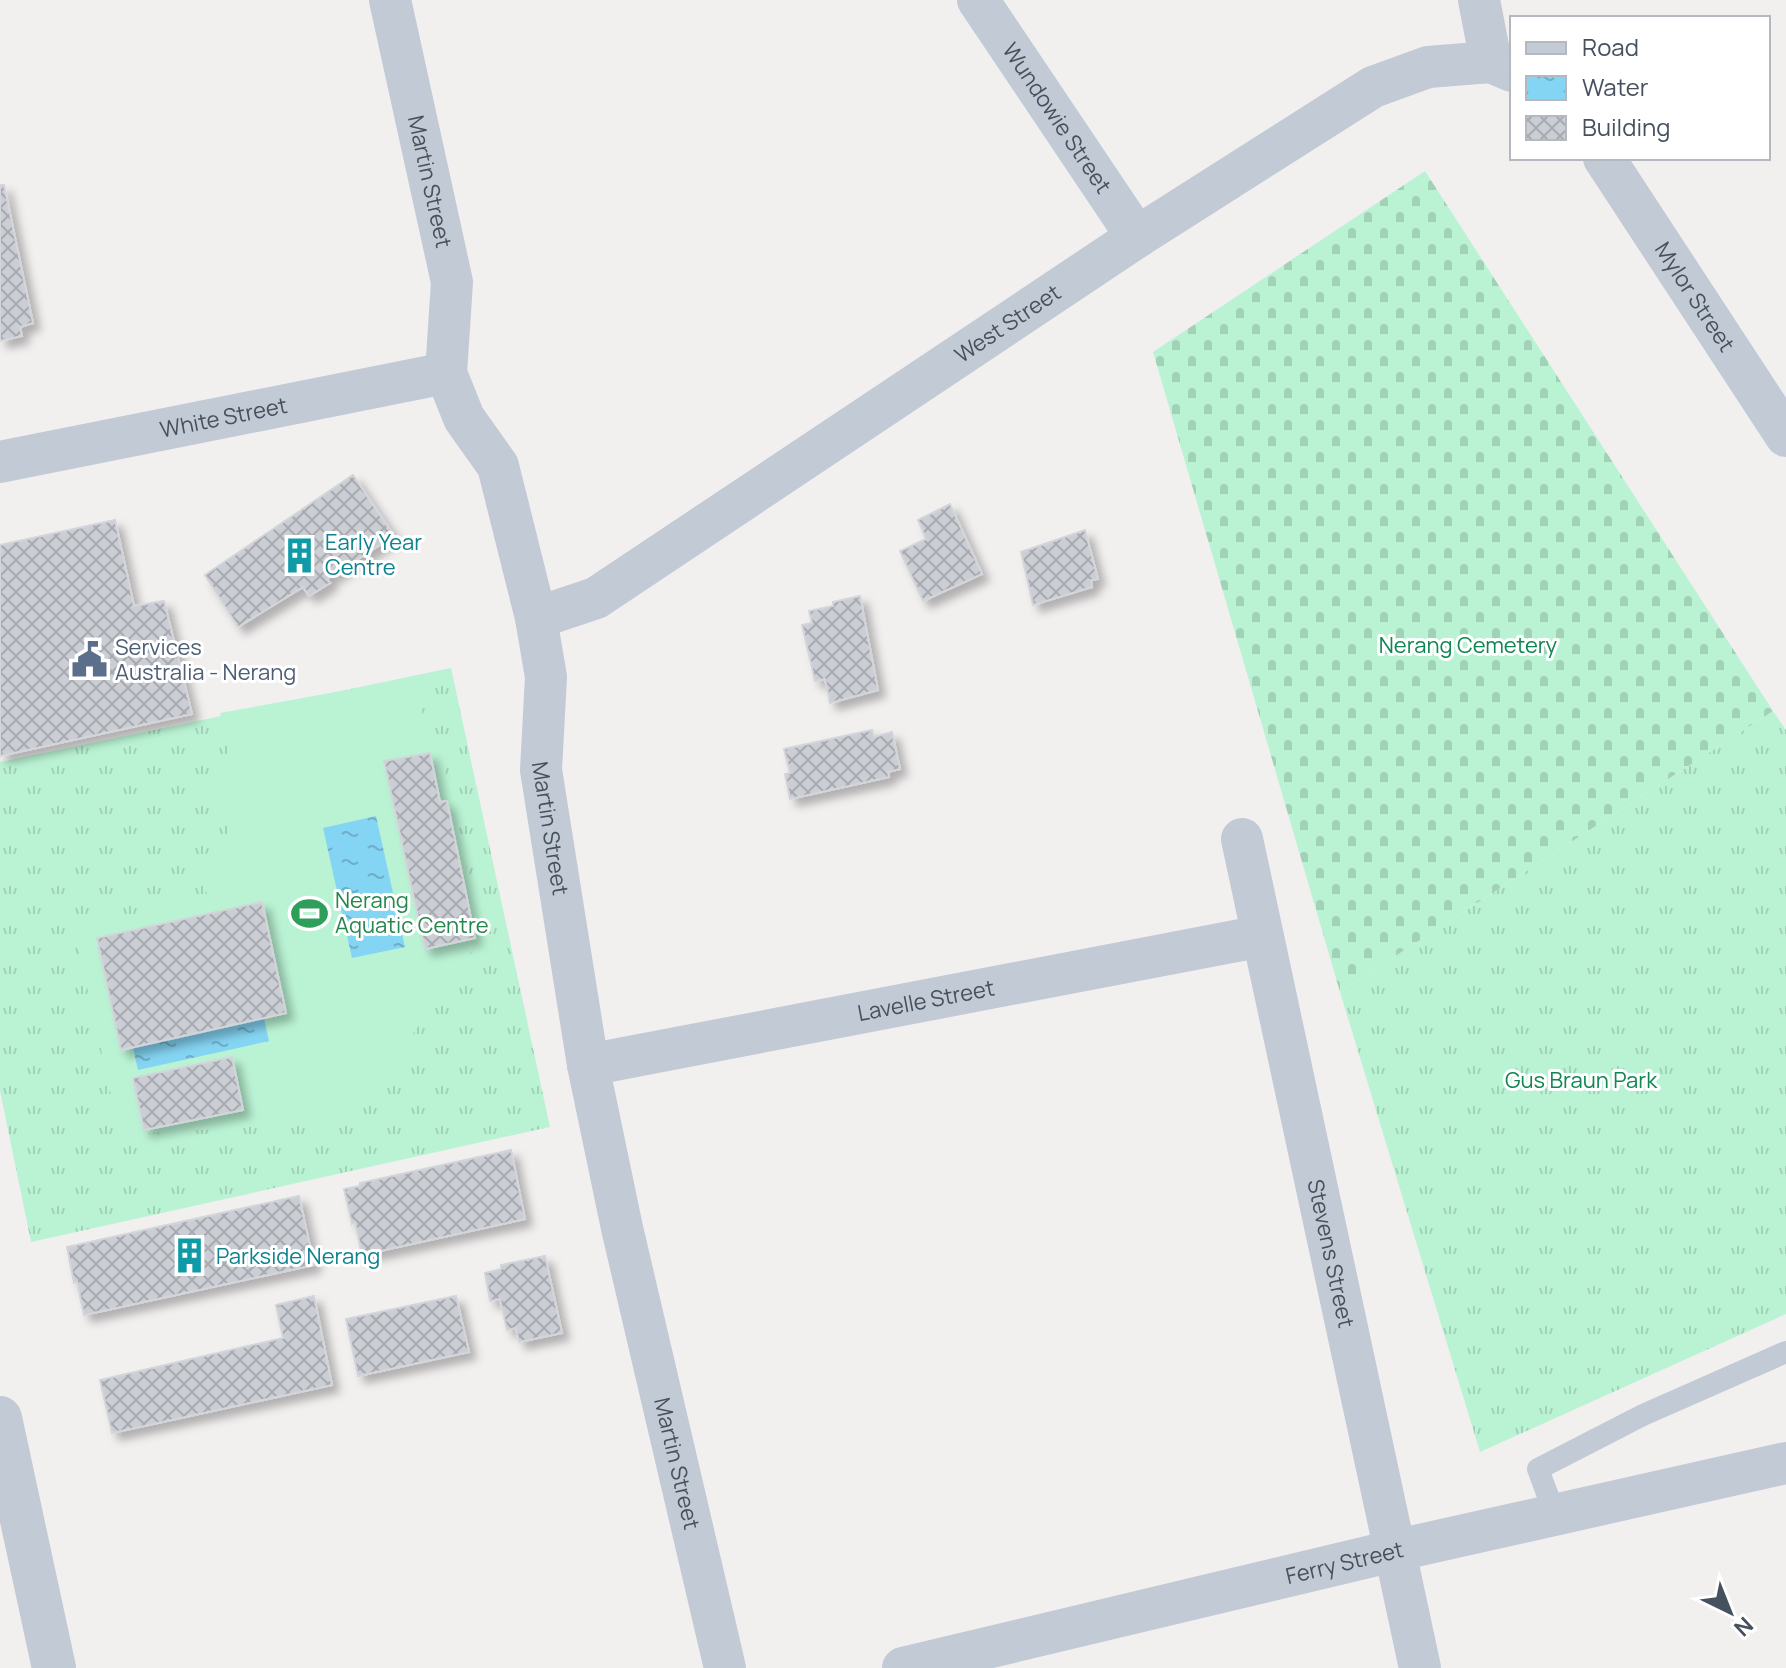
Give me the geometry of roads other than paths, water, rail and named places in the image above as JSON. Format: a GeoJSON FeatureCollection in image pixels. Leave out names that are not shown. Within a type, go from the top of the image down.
{"type":"FeatureCollection","features":[{"type":"Feature","properties":{"kind":"street","name":"Martin Street"},"geometry":{"type":"LineString","coordinates":[[390,0],[452,282],[446,373],[464,418],[498,466],[536,618],[546,677],[541,770],[588,1065],[622,1228],[725,1668]]}},
{"type":"Feature","properties":{"kind":"street","name":"Wundowie Street"},"geometry":{"type":"LineString","coordinates":[[978,0],[1137,237]]}},
{"type":"Feature","properties":{"kind":"street"},"geometry":{"type":"LineString","coordinates":[[1479,0],[1502,66]]}},
{"type":"Feature","properties":{"kind":"street","name":"West Street"},"geometry":{"type":"LineString","coordinates":[[536,618],[596,598],[1137,237],[1373,87],[1428,67],[1502,66]]}},
{"type":"Feature","properties":{"kind":"street","name":"Mylor Street"},"geometry":{"type":"LineString","coordinates":[[1605,160],[1786,436]]}},
{"type":"Feature","properties":{"kind":"street","name":"White Street"},"geometry":{"type":"LineString","coordinates":[[0,462],[446,373]]}},
{"type":"Feature","properties":{"kind":"street","name":"Stevens Street"},"geometry":{"type":"LineString","coordinates":[[1242,839],[1420,1668]]}},
{"type":"Feature","properties":{"kind":"street","name":"Lavelle Street"},"geometry":{"type":"LineString","coordinates":[[588,1065],[1262,936]]}},
{"type":"Feature","properties":{"kind":"street"},"geometry":{"type":"LineString","coordinates":[[0,1418],[54,1668]]}},
{"type":"Feature","properties":{"kind":"street","name":"Ferry Street"},"geometry":{"type":"LineString","coordinates":[[903,1668],[1393,1551],[1786,1463]]}},
{"type":"Feature","properties":{"kind":"lane"},"geometry":{"type":"LineString","coordinates":[[1555,1515],[1538,1469],[1643,1415],[1786,1352]]}},
{"type":"Feature","properties":{"kind":"water"},"geometry":{"type":"Polygon","coordinates":[[[376,816],[405,947],[352,958],[323,828],[376,816]]]}},
{"type":"Feature","properties":{"kind":"water"},"geometry":{"type":"Polygon","coordinates":[[[240,910],[269,1041],[138,1070],[109,940],[240,910]]]}},
{"type":"Feature","properties":{"kind":"place","name":"Early Year Centre"},"geometry":{"type":"Point","coordinates":[299,555]}},
{"type":"Feature","properties":{"kind":"place","name":"Services Australia - Nerang"},"geometry":{"type":"Point","coordinates":[89,660]}},
{"type":"Feature","properties":{"kind":"place","name":"Nerang Aquatic Centre"},"geometry":{"type":"Point","coordinates":[309,913]}},
{"type":"Feature","properties":{"kind":"place","name":"Parkside Nerang"},"geometry":{"type":"Point","coordinates":[190,1256]}},
{"type":"Feature","properties":{"kind":"park label","name":"Nerang Cemetery"},"geometry":{"type":"Point","coordinates":[1468,645]}},
{"type":"Feature","properties":{"kind":"park label","name":"Gus Braun Park"},"geometry":{"type":"Point","coordinates":[1581,1080]}}]}
